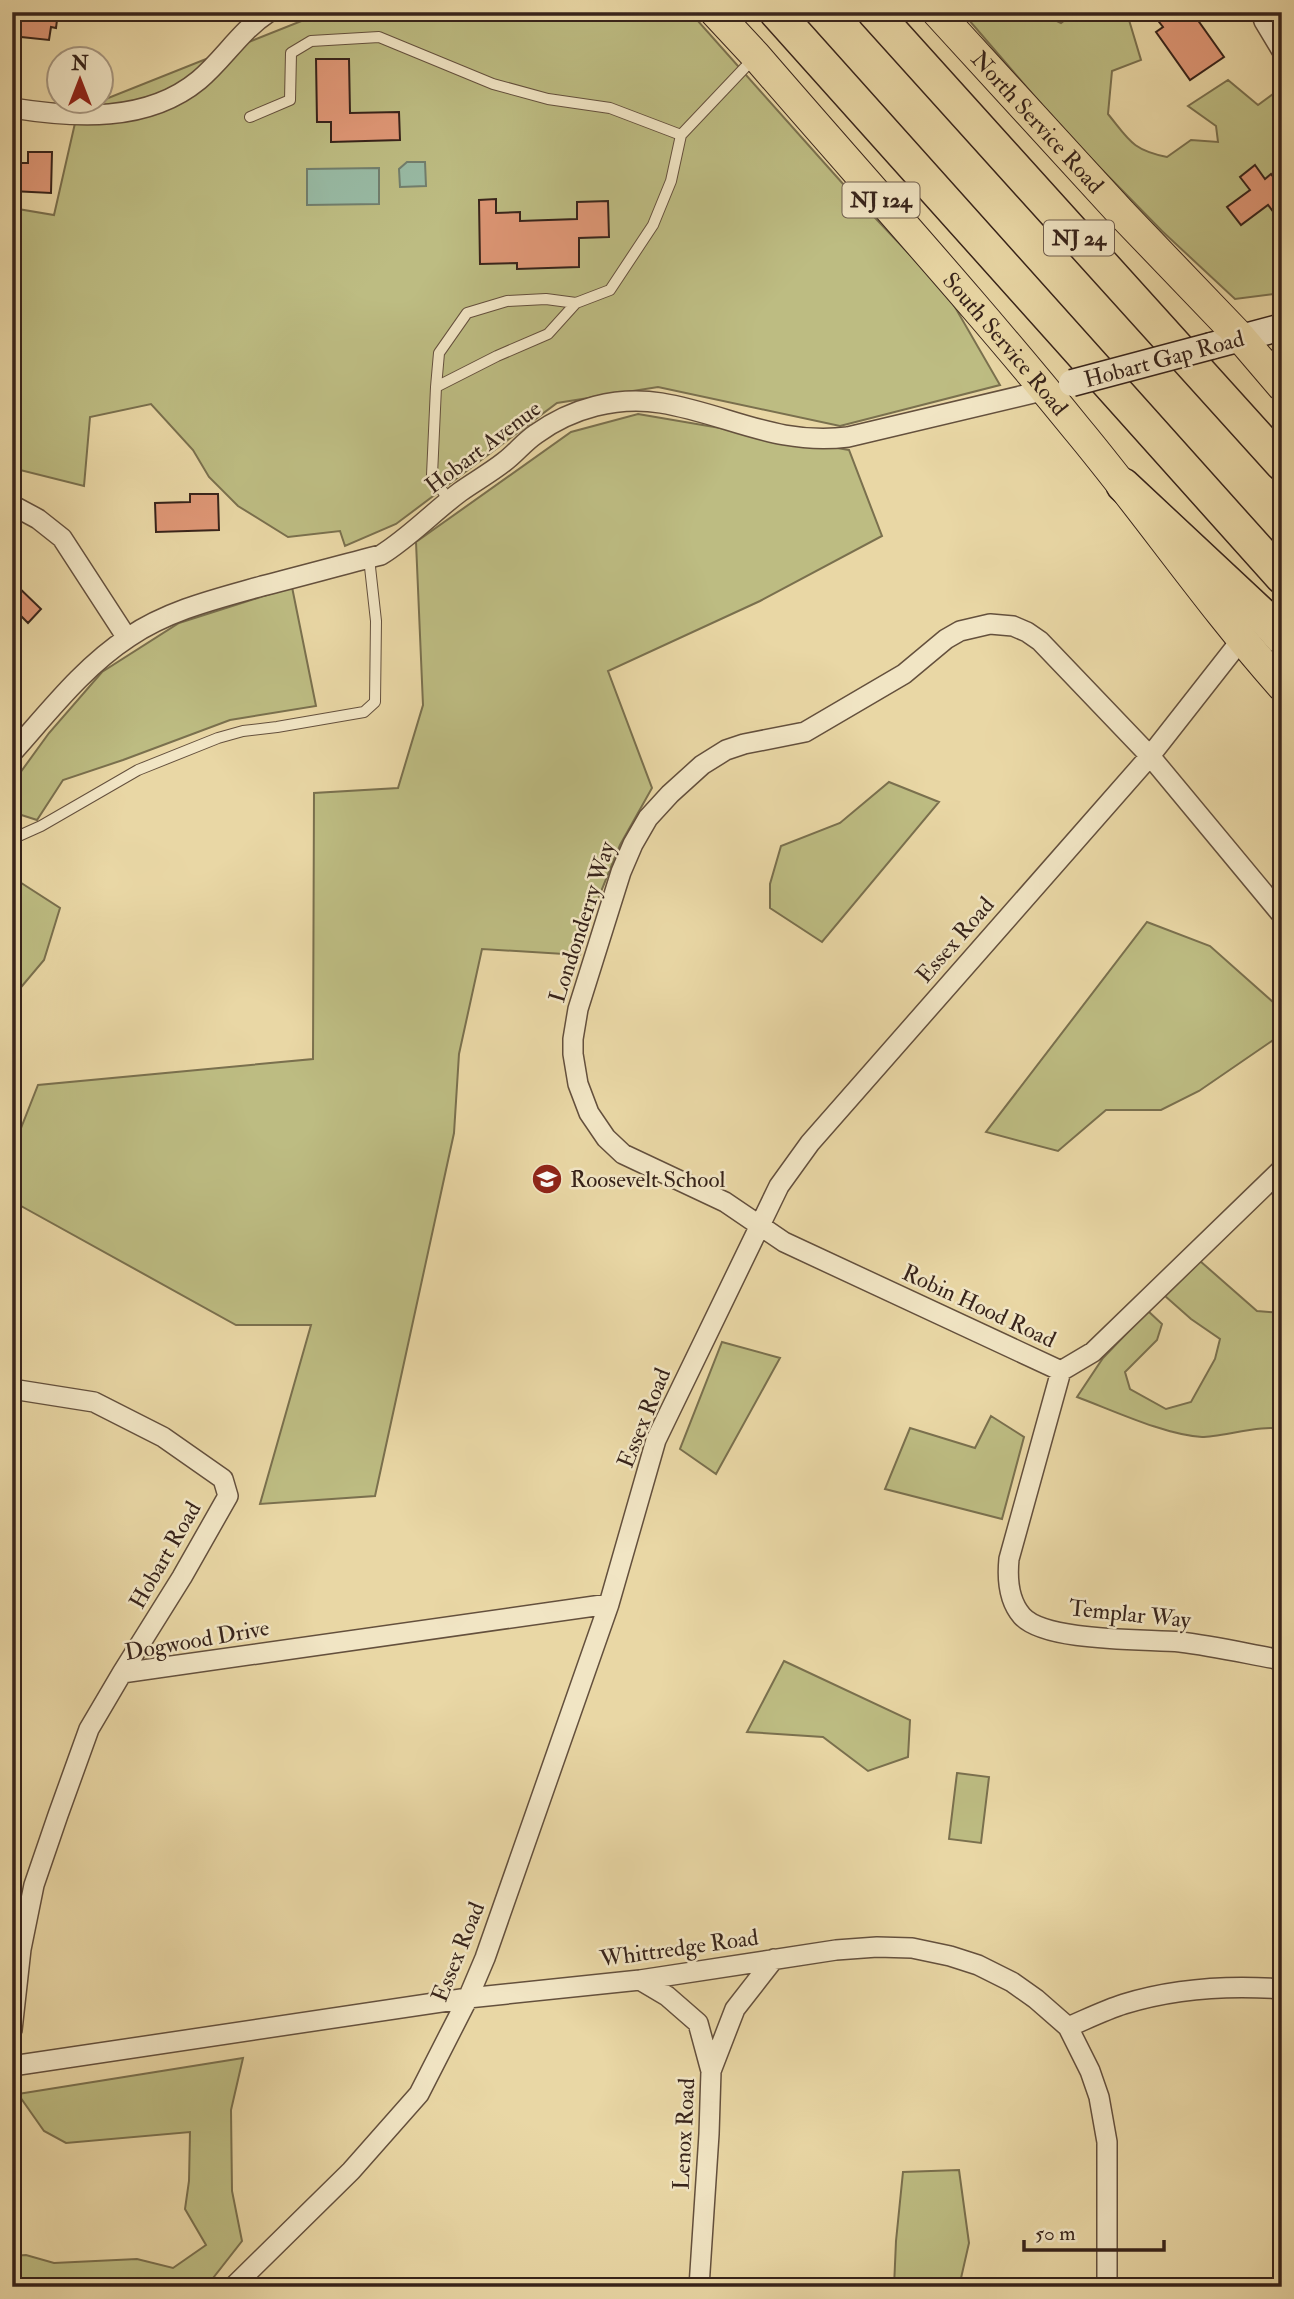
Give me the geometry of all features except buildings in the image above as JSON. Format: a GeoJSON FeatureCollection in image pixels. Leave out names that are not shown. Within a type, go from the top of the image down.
{"type":"FeatureCollection","features":[{"type":"Feature","properties":{"kind":"highway"},"geometry":{"type":"LineString","coordinates":[[776,12],[1282,577]]}},
{"type":"Feature","properties":{"kind":"highway","name":"NJ 24"},"geometry":{"type":"LineString","coordinates":[[874,12],[1282,464]]}},
{"type":"Feature","properties":{"kind":"highway"},"geometry":{"type":"LineString","coordinates":[[1123,485],[1282,638]]}},
{"type":"Feature","properties":{"kind":"main road","name":"South Service Road"},"geometry":{"type":"LineString","coordinates":[[715,12],[1059,386],[1123,485],[1241,640],[1282,686]]}},
{"type":"Feature","properties":{"kind":"main road","name":"North Service Road"},"geometry":{"type":"LineString","coordinates":[[937,12],[1122,214],[1241,338],[1282,386]]}},
{"type":"Feature","properties":{"kind":"street"},"geometry":{"type":"LineString","coordinates":[[12,108],[48,114],[94,115],[136,111],[174,97],[201,79],[237,38],[269,12]]}},
{"type":"Feature","properties":{"kind":"street"},"geometry":{"type":"LineString","coordinates":[[1261,12],[1282,51]]}},
{"type":"Feature","properties":{"kind":"street","name":"Hobart Gap Road"},"geometry":{"type":"LineString","coordinates":[[1059,386],[1282,327]]}},
{"type":"Feature","properties":{"kind":"street","name":"Hobart Avenue"},"geometry":{"type":"LineString","coordinates":[[12,753],[97,662],[127,638],[159,619],[200,603],[381,555],[449,501],[503,463],[535,435],[587,408],[624,401],[661,403],[775,434],[827,440],[1059,386]]}},
{"type":"Feature","properties":{"kind":"street"},"geometry":{"type":"LineString","coordinates":[[12,505],[38,519],[62,538],[127,638]]}},
{"type":"Feature","properties":{"kind":"street","name":"Londonderry Way"},"geometry":{"type":"LineString","coordinates":[[760,1224],[725,1202],[616,1149],[597,1126],[583,1099],[578,1084],[573,1046],[578,1009],[621,872],[633,845],[648,818],[670,794],[702,765],[726,750],[805,732],[904,674],[946,639],[960,631],[990,624],[1013,626],[1040,641],[1150,756],[1282,915]]}},
{"type":"Feature","properties":{"kind":"street","name":"Essex Road"},"geometry":{"type":"LineString","coordinates":[[233,2287],[351,2171],[419,2094],[468,1998],[485,1958],[609,1604],[656,1440],[779,1186],[810,1143],[1150,756],[1241,640]]}},
{"type":"Feature","properties":{"kind":"street","name":"Robin Hood Road"},"geometry":{"type":"LineString","coordinates":[[760,1224],[784,1242],[1062,1371],[1093,1352],[1282,1169]]}},
{"type":"Feature","properties":{"kind":"street","name":"Templar Way"},"geometry":{"type":"LineString","coordinates":[[1062,1371],[1009,1559],[1010,1590],[1023,1617],[1036,1626],[1083,1636],[1182,1642],[1282,1660]]}},
{"type":"Feature","properties":{"kind":"street","name":"Hobart Road"},"geometry":{"type":"LineString","coordinates":[[12,1389],[94,1402],[163,1437],[223,1479],[228,1496],[122,1674]]}},
{"type":"Feature","properties":{"kind":"street","name":"Dogwood Drive"},"geometry":{"type":"LineString","coordinates":[[12,2030],[21,1949],[34,1885],[89,1729],[122,1674],[609,1604]]}},
{"type":"Feature","properties":{"kind":"street","name":"Whittredge Road"},"geometry":{"type":"LineString","coordinates":[[12,2066],[468,1998],[639,1980],[836,1950],[912,1948],[978,1965],[1012,1982],[1068,2027],[1090,2071],[1099,2097],[1107,2142],[1107,2287]]}},
{"type":"Feature","properties":{"kind":"street","name":"Lenox Road"},"geometry":{"type":"LineString","coordinates":[[699,2287],[711,2071],[734,2009],[774,1959]]}},
{"type":"Feature","properties":{"kind":"street"},"geometry":{"type":"LineString","coordinates":[[639,1980],[667,1996],[698,2023],[711,2071]]}},
{"type":"Feature","properties":{"kind":"street"},"geometry":{"type":"LineString","coordinates":[[1068,2027],[1123,2004],[1167,1993],[1235,1985],[1282,1989]]}},
{"type":"Feature","properties":{"kind":"lane"},"geometry":{"type":"LineString","coordinates":[[250,117],[290,100],[291,53],[311,41],[379,37],[493,84],[548,99],[610,108],[681,135]]}},
{"type":"Feature","properties":{"kind":"lane"},"geometry":{"type":"LineString","coordinates":[[436,387],[548,334],[576,303],[610,290],[653,225],[671,181],[681,135],[756,56]]}},
{"type":"Feature","properties":{"kind":"lane"},"geometry":{"type":"LineString","coordinates":[[449,501],[432,475],[439,353],[467,313],[507,301],[546,299],[576,303]]}},
{"type":"Feature","properties":{"kind":"lane"},"geometry":{"type":"LineString","coordinates":[[12,839],[41,827],[138,770],[207,742],[243,731],[364,712],[372,706],[375,702],[376,621],[369,558]]}},
{"type":"Feature","properties":{"kind":"shaded area"},"geometry":{"type":"Polygon","coordinates":[[[324,12],[690,12],[844,185],[948,295],[1000,385],[840,426],[658,387],[557,403],[396,524],[345,546],[340,531],[288,537],[238,506],[209,477],[193,450],[151,404],[90,417],[84,486],[12,468],[12,208],[54,215],[77,116],[116,116],[116,95],[324,12]]]}},
{"type":"Feature","properties":{"kind":"shaded area"},"geometry":{"type":"Polygon","coordinates":[[[962,12],[1038,12],[1061,23],[1075,12],[1131,12],[1129,20],[1141,60],[1112,71],[1108,114],[1132,143],[1146,151],[1167,157],[1191,140],[1218,142],[1216,126],[1188,106],[1228,80],[1258,105],[1277,91],[1276,77],[1282,75],[1282,293],[1235,299],[1162,231],[1066,133],[962,12]]]}},
{"type":"Feature","properties":{"kind":"shaded area"},"geometry":{"type":"Polygon","coordinates":[[[407,162],[425,162],[426,186],[400,187],[399,169],[407,162]]]}},
{"type":"Feature","properties":{"kind":"shaded area"},"geometry":{"type":"Polygon","coordinates":[[[379,168],[379,204],[307,205],[307,169],[379,168]]]}},
{"type":"Feature","properties":{"kind":"shaded area"},"geometry":{"type":"Polygon","coordinates":[[[638,414],[849,450],[882,536],[760,601],[608,671],[652,788],[620,845],[593,911],[580,955],[482,949],[459,1054],[454,1133],[375,1496],[260,1504],[311,1325],[236,1325],[12,1201],[12,1151],[38,1085],[313,1059],[314,793],[398,788],[423,705],[416,542],[571,432],[638,414]]]}},
{"type":"Feature","properties":{"kind":"shaded area"},"geometry":{"type":"Polygon","coordinates":[[[292,587],[316,706],[230,720],[63,780],[37,820],[12,812],[12,784],[49,733],[102,672],[179,623],[292,587]]]}},
{"type":"Feature","properties":{"kind":"shaded area"},"geometry":{"type":"Polygon","coordinates":[[[889,782],[939,802],[822,942],[770,908],[770,884],[781,846],[840,823],[889,782]]]}},
{"type":"Feature","properties":{"kind":"shaded area"},"geometry":{"type":"Polygon","coordinates":[[[12,877],[60,908],[44,960],[12,998],[12,877]]]}},
{"type":"Feature","properties":{"kind":"shaded area"},"geometry":{"type":"Polygon","coordinates":[[[1147,922],[1210,946],[1282,1010],[1282,1034],[1199,1091],[1161,1110],[1106,1110],[1058,1151],[986,1132],[1147,922]]]}},
{"type":"Feature","properties":{"kind":"shaded area"},"geometry":{"type":"Polygon","coordinates":[[[1200,1261],[1257,1311],[1282,1313],[1282,1430],[1267,1428],[1202,1437],[1187,1435],[1139,1421],[1077,1397],[1103,1358],[1148,1311],[1162,1324],[1157,1340],[1125,1372],[1130,1389],[1166,1409],[1191,1402],[1215,1359],[1220,1339],[1191,1319],[1165,1296],[1200,1261]]]}},
{"type":"Feature","properties":{"kind":"shaded area"},"geometry":{"type":"Polygon","coordinates":[[[722,1342],[780,1358],[716,1474],[680,1449],[722,1342]]]}},
{"type":"Feature","properties":{"kind":"shaded area"},"geometry":{"type":"Polygon","coordinates":[[[991,1416],[1024,1437],[1002,1519],[885,1489],[910,1428],[975,1448],[991,1416]]]}},
{"type":"Feature","properties":{"kind":"shaded area"},"geometry":{"type":"Polygon","coordinates":[[[784,1661],[910,1720],[908,1757],[868,1771],[823,1737],[747,1732],[784,1661]]]}},
{"type":"Feature","properties":{"kind":"shaded area"},"geometry":{"type":"Polygon","coordinates":[[[957,1773],[989,1777],[981,1843],[949,1839],[957,1773]]]}},
{"type":"Feature","properties":{"kind":"shaded area"},"geometry":{"type":"Polygon","coordinates":[[[243,2058],[231,2110],[232,2191],[242,2241],[206,2287],[57,2287],[47,2283],[37,2287],[12,2287],[12,2256],[26,2255],[54,2263],[137,2259],[173,2268],[206,2245],[185,2209],[189,2181],[190,2132],[66,2143],[44,2131],[18,2094],[243,2058]]]}},
{"type":"Feature","properties":{"kind":"shaded area"},"geometry":{"type":"Polygon","coordinates":[[[959,2170],[969,2243],[959,2287],[894,2287],[903,2172],[959,2170]]]}},
{"type":"Feature","properties":{"kind":"place","name":"Roosevelt School"},"geometry":{"type":"Point","coordinates":[547,1179]}}]}
